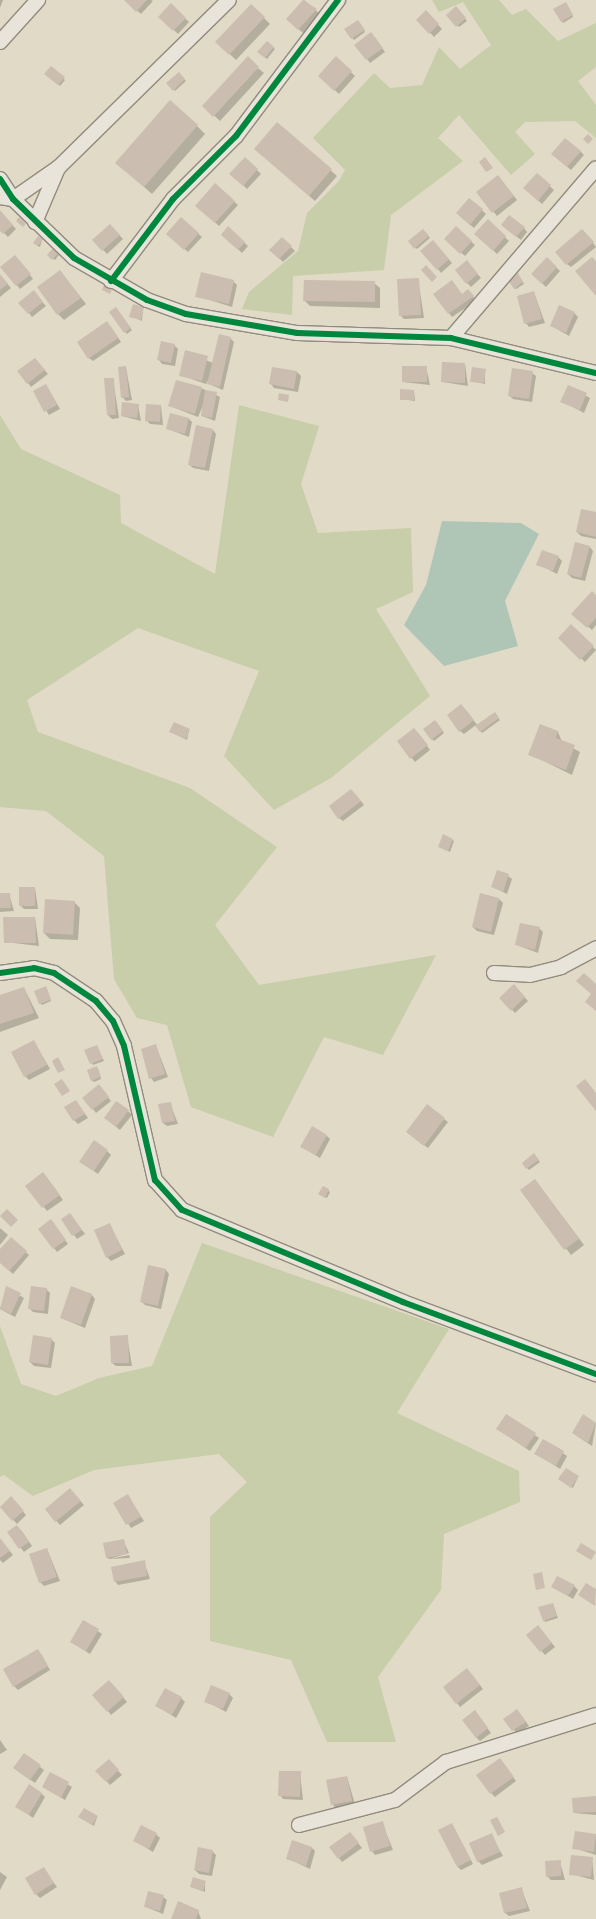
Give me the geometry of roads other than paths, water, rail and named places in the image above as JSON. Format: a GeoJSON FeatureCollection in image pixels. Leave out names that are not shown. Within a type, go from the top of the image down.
{"type":"FeatureCollection","features":[{"type":"Feature","properties":{"kind":"street"},"geometry":{"type":"LineString","coordinates":[[0,42],[38,0]]}},
{"type":"Feature","properties":{"kind":"street"},"geometry":{"type":"LineString","coordinates":[[7,198],[58,167],[229,0]]}},
{"type":"Feature","properties":{"kind":"street"},"geometry":{"type":"LineString","coordinates":[[111,281],[173,199],[236,136],[338,0]]}},
{"type":"Feature","properties":{"kind":"street"},"geometry":{"type":"LineString","coordinates":[[35,222],[58,167]]}},
{"type":"Feature","properties":{"kind":"street"},"geometry":{"type":"LineString","coordinates":[[451,338],[596,168]]}},
{"type":"Feature","properties":{"kind":"street"},"geometry":{"type":"LineString","coordinates":[[0,179],[7,198],[74,258],[111,281],[186,314],[252,329],[451,338],[596,373]]}},
{"type":"Feature","properties":{"kind":"street"},"geometry":{"type":"LineString","coordinates":[[494,973],[530,975],[561,967],[596,948]]}},
{"type":"Feature","properties":{"kind":"street"},"geometry":{"type":"LineString","coordinates":[[0,973],[34,968],[54,973],[96,1001],[113,1021],[124,1046],[155,1180],[182,1210],[403,1302],[596,1374]]}},
{"type":"Feature","properties":{"kind":"street"},"geometry":{"type":"LineString","coordinates":[[299,1825],[395,1800],[446,1762],[596,1715]]}}]}
